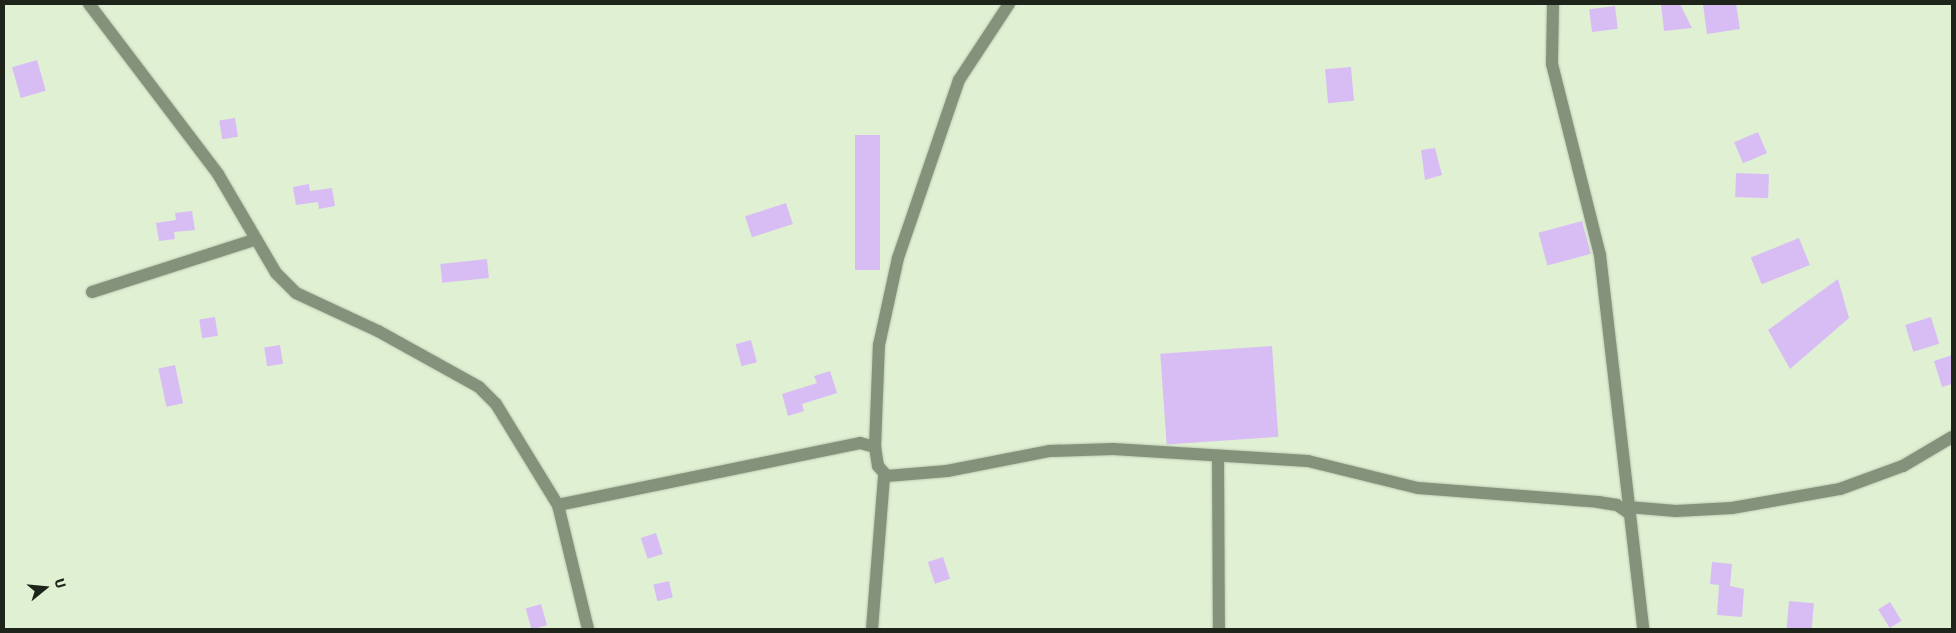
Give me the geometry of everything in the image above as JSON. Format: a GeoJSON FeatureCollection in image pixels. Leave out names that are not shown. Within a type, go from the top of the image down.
{"type":"FeatureCollection","features":[{"type":"Feature","properties":{"kind":"street"},"geometry":{"type":"LineString","coordinates":[[89,4],[218,174],[254,240],[276,273],[296,293],[386,336],[479,387],[496,404],[558,505],[588,629]]}},
{"type":"Feature","properties":{"kind":"street"},"geometry":{"type":"LineString","coordinates":[[872,629],[884,475],[875,447],[879,345],[898,258],[959,80],[1009,4]]}},
{"type":"Feature","properties":{"kind":"street"},"geometry":{"type":"LineString","coordinates":[[1553,4],[1552,64],[1600,255],[1644,629]]}},
{"type":"Feature","properties":{"kind":"street"},"geometry":{"type":"LineString","coordinates":[[92,292],[254,240]]}},
{"type":"Feature","properties":{"kind":"street"},"geometry":{"type":"LineString","coordinates":[[884,475],[947,471],[1050,451],[1113,449],[1308,461],[1418,488],[1598,502],[1617,505],[1629,510],[1676,511],[1732,508],[1840,489],[1903,466],[1952,437]]}},
{"type":"Feature","properties":{"kind":"street"},"geometry":{"type":"LineString","coordinates":[[558,505],[860,443],[875,447]]}},
{"type":"Feature","properties":{"kind":"street"},"geometry":{"type":"LineString","coordinates":[[1218,456],[1219,629]]}},
{"type":"Feature","properties":{"kind":"building"},"geometry":{"type":"Polygon","coordinates":[[[1661,4],[1680,4],[1692,28],[1664,31],[1661,4]]]}},
{"type":"Feature","properties":{"kind":"building"},"geometry":{"type":"Polygon","coordinates":[[[1703,4],[1736,4],[1740,29],[1707,34],[1703,4]]]}},
{"type":"Feature","properties":{"kind":"building"},"geometry":{"type":"Polygon","coordinates":[[[1615,6],[1618,29],[1592,32],[1589,9],[1615,6]]]}},
{"type":"Feature","properties":{"kind":"building"},"geometry":{"type":"Polygon","coordinates":[[[37,60],[46,91],[21,98],[12,67],[37,60]]]}},
{"type":"Feature","properties":{"kind":"building"},"geometry":{"type":"Polygon","coordinates":[[[1351,67],[1354,101],[1328,103],[1325,69],[1351,67]]]}},
{"type":"Feature","properties":{"kind":"building"},"geometry":{"type":"Polygon","coordinates":[[[235,118],[238,137],[222,139],[219,121],[235,118]]]}},
{"type":"Feature","properties":{"kind":"building"},"geometry":{"type":"Polygon","coordinates":[[[1758,132],[1767,153],[1743,163],[1734,142],[1758,132]]]}},
{"type":"Feature","properties":{"kind":"building"},"geometry":{"type":"Polygon","coordinates":[[[855,135],[880,135],[880,270],[855,270],[855,135]]]}},
{"type":"Feature","properties":{"kind":"building"},"geometry":{"type":"Polygon","coordinates":[[[1435,148],[1442,175],[1425,180],[1421,150],[1435,148]]]}},
{"type":"Feature","properties":{"kind":"building"},"geometry":{"type":"Polygon","coordinates":[[[1736,173],[1769,174],[1768,198],[1735,197],[1736,173]]]}},
{"type":"Feature","properties":{"kind":"building"},"geometry":{"type":"Polygon","coordinates":[[[309,184],[310,191],[332,188],[335,206],[319,209],[318,202],[296,205],[293,187],[309,184]]]}},
{"type":"Feature","properties":{"kind":"building"},"geometry":{"type":"Polygon","coordinates":[[[786,203],[793,224],[752,237],[745,216],[786,203]]]}},
{"type":"Feature","properties":{"kind":"building"},"geometry":{"type":"Polygon","coordinates":[[[192,211],[195,230],[174,232],[175,239],[159,241],[156,223],[176,220],[175,213],[192,211]]]}},
{"type":"Feature","properties":{"kind":"building"},"geometry":{"type":"Polygon","coordinates":[[[1582,221],[1591,254],[1547,265],[1539,233],[1582,221]]]}},
{"type":"Feature","properties":{"kind":"building"},"geometry":{"type":"Polygon","coordinates":[[[1799,238],[1810,265],[1762,284],[1751,257],[1799,238]]]}},
{"type":"Feature","properties":{"kind":"building"},"geometry":{"type":"Polygon","coordinates":[[[487,259],[489,278],[442,283],[440,264],[487,259]]]}},
{"type":"Feature","properties":{"kind":"building"},"geometry":{"type":"Polygon","coordinates":[[[1838,279],[1849,318],[1790,369],[1768,330],[1838,279]]]}},
{"type":"Feature","properties":{"kind":"building"},"geometry":{"type":"Polygon","coordinates":[[[215,317],[218,336],[202,338],[199,320],[215,317]]]}},
{"type":"Feature","properties":{"kind":"building"},"geometry":{"type":"Polygon","coordinates":[[[1931,317],[1939,344],[1913,352],[1905,325],[1931,317]]]}},
{"type":"Feature","properties":{"kind":"building"},"geometry":{"type":"Polygon","coordinates":[[[751,340],[757,362],[741,366],[736,344],[751,340]]]}},
{"type":"Feature","properties":{"kind":"building"},"geometry":{"type":"Polygon","coordinates":[[[280,345],[283,364],[267,366],[264,348],[280,345]]]}},
{"type":"Feature","properties":{"kind":"building"},"geometry":{"type":"Polygon","coordinates":[[[1272,346],[1278,437],[1167,445],[1160,354],[1272,346]]]}},
{"type":"Feature","properties":{"kind":"building"},"geometry":{"type":"Polygon","coordinates":[[[1952,355],[1952,384],[1942,387],[1934,361],[1952,355]]]}},
{"type":"Feature","properties":{"kind":"building"},"geometry":{"type":"Polygon","coordinates":[[[175,365],[183,403],[166,407],[158,369],[175,365]]]}},
{"type":"Feature","properties":{"kind":"building"},"geometry":{"type":"Polygon","coordinates":[[[830,371],[837,393],[802,404],[804,411],[788,416],[782,394],[817,383],[814,376],[830,371]]]}},
{"type":"Feature","properties":{"kind":"building"},"geometry":{"type":"Polygon","coordinates":[[[656,533],[663,554],[648,559],[641,538],[656,533]]]}},
{"type":"Feature","properties":{"kind":"building"},"geometry":{"type":"Polygon","coordinates":[[[943,557],[950,579],[935,584],[928,562],[943,557]]]}},
{"type":"Feature","properties":{"kind":"building"},"geometry":{"type":"Polygon","coordinates":[[[1712,562],[1732,564],[1730,586],[1744,589],[1742,617],[1717,615],[1719,585],[1710,584],[1712,562]]]}},
{"type":"Feature","properties":{"kind":"building"},"geometry":{"type":"Polygon","coordinates":[[[669,581],[673,598],[657,601],[653,585],[669,581]]]}},
{"type":"Feature","properties":{"kind":"building"},"geometry":{"type":"Polygon","coordinates":[[[1789,601],[1814,603],[1812,629],[1787,629],[1789,601]]]}},
{"type":"Feature","properties":{"kind":"building"},"geometry":{"type":"Polygon","coordinates":[[[1890,602],[1902,621],[1890,628],[1878,609],[1890,602]]]}},
{"type":"Feature","properties":{"kind":"building"},"geometry":{"type":"Polygon","coordinates":[[[541,604],[547,625],[532,629],[526,608],[541,604]]]}}]}
